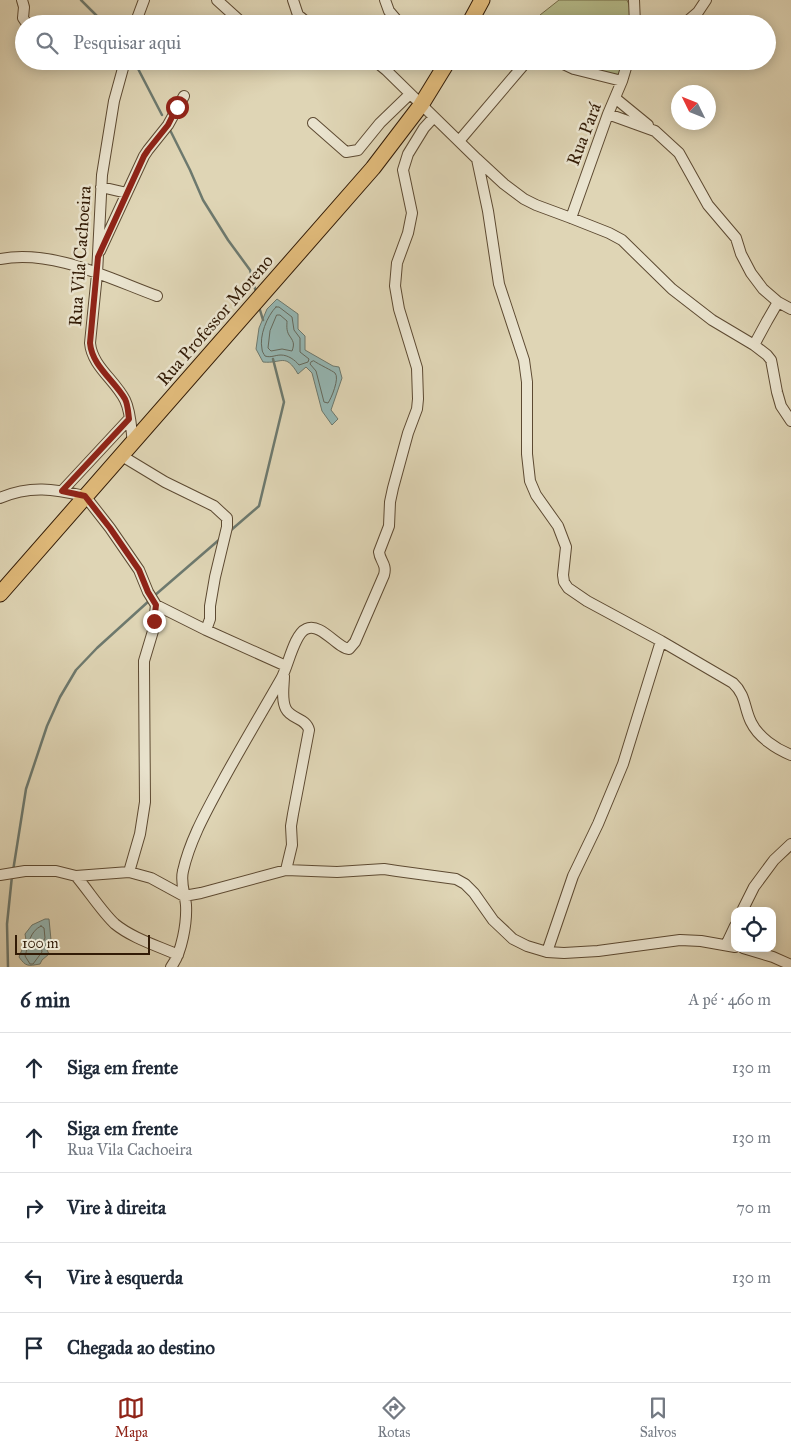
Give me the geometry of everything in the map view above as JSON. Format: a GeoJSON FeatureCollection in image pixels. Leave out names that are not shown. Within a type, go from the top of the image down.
{"type":"FeatureCollection","features":[{"type":"Feature","properties":{"kind":"highway"},"geometry":{"type":"LineString","coordinates":[[474,15],[482,0]]}},
{"type":"Feature","properties":{"kind":"highway","name":"Rua Professor Moreno"},"geometry":{"type":"LineString","coordinates":[[0,594],[373,168],[421,105],[440,70]]}},
{"type":"Feature","properties":{"kind":"street"},"geometry":{"type":"LineString","coordinates":[[22,0],[23,15]]}},
{"type":"Feature","properties":{"kind":"street"},"geometry":{"type":"LineString","coordinates":[[138,15],[144,0]]}},
{"type":"Feature","properties":{"kind":"street"},"geometry":{"type":"LineString","coordinates":[[217,0],[234,15]]}},
{"type":"Feature","properties":{"kind":"street"},"geometry":{"type":"LineString","coordinates":[[293,0],[298,15]]}},
{"type":"Feature","properties":{"kind":"street"},"geometry":{"type":"LineString","coordinates":[[385,0],[392,15]]}},
{"type":"Feature","properties":{"kind":"street"},"geometry":{"type":"LineString","coordinates":[[634,0],[635,15]]}},
{"type":"Feature","properties":{"kind":"street"},"geometry":{"type":"LineString","coordinates":[[694,15],[706,0]]}},
{"type":"Feature","properties":{"kind":"street","name":"Rua Vila Cachoeira"},"geometry":{"type":"LineString","coordinates":[[123,70],[114,101],[102,176],[97,274],[90,349],[94,360],[124,399],[128,408],[133,442]]}},
{"type":"Feature","properties":{"kind":"street"},"geometry":{"type":"LineString","coordinates":[[385,70],[504,184],[524,199],[622,240],[672,288],[712,320],[767,355],[771,360],[781,406],[791,421]]}},
{"type":"Feature","properties":{"kind":"street"},"geometry":{"type":"LineString","coordinates":[[459,141],[519,70]]}},
{"type":"Feature","properties":{"kind":"street"},"geometry":{"type":"LineString","coordinates":[[578,70],[622,81]]}},
{"type":"Feature","properties":{"kind":"street","name":"Rua Pará"},"geometry":{"type":"LineString","coordinates":[[571,218],[625,70]]}},
{"type":"Feature","properties":{"kind":"street"},"geometry":{"type":"LineString","coordinates":[[313,123],[346,152],[358,150],[376,128],[410,94]]}},
{"type":"Feature","properties":{"kind":"street"},"geometry":{"type":"LineString","coordinates":[[98,257],[148,150],[164,131],[184,96]]}},
{"type":"Feature","properties":{"kind":"street"},"geometry":{"type":"LineString","coordinates":[[615,98],[679,153],[708,205],[736,238],[741,254],[751,273],[763,289],[778,302],[791,309]]}},
{"type":"Feature","properties":{"kind":"street"},"geometry":{"type":"LineString","coordinates":[[608,114],[655,131]]}},
{"type":"Feature","properties":{"kind":"street"},"geometry":{"type":"LineString","coordinates":[[76,876],[116,924],[176,963],[185,922],[186,907],[182,873],[187,857],[202,819],[285,669],[299,635],[306,629],[313,628],[330,636],[347,649],[355,642],[384,575],[385,565],[379,554],[380,547],[390,522],[390,502],[393,488],[408,433],[417,409],[417,368],[395,286],[397,263],[408,232],[412,213],[404,170],[408,154],[424,128],[434,117]]}},
{"type":"Feature","properties":{"kind":"street"},"geometry":{"type":"LineString","coordinates":[[477,159],[488,211],[499,284],[524,360],[527,382],[527,454],[530,480],[536,495],[558,526],[566,547],[564,582],[568,588],[587,601],[662,641],[733,683],[742,694],[750,722],[756,730],[765,739],[791,755]]}},
{"type":"Feature","properties":{"kind":"street"},"geometry":{"type":"LineString","coordinates":[[101,187],[127,193]]}},
{"type":"Feature","properties":{"kind":"street"},"geometry":{"type":"LineString","coordinates":[[0,259],[12,257],[64,262],[157,296]]}},
{"type":"Feature","properties":{"kind":"street"},"geometry":{"type":"LineString","coordinates":[[754,345],[778,302]]}},
{"type":"Feature","properties":{"kind":"street"},"geometry":{"type":"LineString","coordinates":[[62,491],[129,419]]}},
{"type":"Feature","properties":{"kind":"street"},"geometry":{"type":"LineString","coordinates":[[122,456],[165,482],[214,506],[227,518],[227,527],[210,606],[210,619],[206,630]]}},
{"type":"Feature","properties":{"kind":"street"},"geometry":{"type":"LineString","coordinates":[[0,498],[27,489],[62,491],[85,496],[139,570],[148,592],[156,605],[285,669]]}},
{"type":"Feature","properties":{"kind":"street"},"geometry":{"type":"LineString","coordinates":[[129,872],[140,834],[145,802],[144,661],[153,631],[156,605]]}},
{"type":"Feature","properties":{"kind":"street"},"geometry":{"type":"LineString","coordinates":[[548,952],[573,876],[602,816],[623,764],[662,641]]}},
{"type":"Feature","properties":{"kind":"street"},"geometry":{"type":"LineString","coordinates":[[285,669],[284,702],[286,710],[306,723],[310,730],[293,814],[291,826],[292,845],[286,870]]}},
{"type":"Feature","properties":{"kind":"street"},"geometry":{"type":"LineString","coordinates":[[744,907],[754,887],[774,860],[791,844]]}},
{"type":"Feature","properties":{"kind":"street"},"geometry":{"type":"LineString","coordinates":[[0,874],[25,871],[56,871],[76,876],[129,872],[151,878],[184,896],[201,894],[286,870],[337,872],[384,869],[456,879],[465,884],[474,893],[493,920],[513,939],[527,946],[548,952],[598,951],[680,940],[701,941],[730,946]]}},
{"type":"Feature","properties":{"kind":"street"},"geometry":{"type":"LineString","coordinates":[[756,952],[791,965]]}},
{"type":"Feature","properties":{"kind":"green space"},"geometry":{"type":"Polygon","coordinates":[[[559,0],[627,0],[631,9],[631,15],[540,15],[559,0]]]}},
{"type":"Feature","properties":{"kind":"green space"},"geometry":{"type":"Polygon","coordinates":[[[592,70],[621,70],[619,77],[592,70]]]}},
{"type":"Feature","properties":{"kind":"water"},"geometry":{"type":"Polygon","coordinates":[[[277,299],[298,314],[298,329],[305,336],[305,350],[333,366],[339,367],[342,378],[331,410],[338,419],[332,425],[322,411],[312,373],[306,367],[298,374],[294,367],[286,361],[263,362],[256,349],[259,328],[267,309],[277,299]]]}},
{"type":"Feature","properties":{"kind":"water"},"geometry":{"type":"Polygon","coordinates":[[[49,919],[51,940],[46,948],[49,954],[40,964],[28,965],[19,957],[26,940],[25,934],[32,925],[49,919]]]}},
{"type":"Feature","properties":{"kind":"waterway"},"geometry":{"type":"LineString","coordinates":[[81,0],[96,15]]}},
{"type":"Feature","properties":{"kind":"waterway"},"geometry":{"type":"LineString","coordinates":[[139,70],[162,115]]}},
{"type":"Feature","properties":{"kind":"waterway"},"geometry":{"type":"LineString","coordinates":[[170,130],[203,200],[228,240],[250,270],[256,292]]}},
{"type":"Feature","properties":{"kind":"waterway"},"geometry":{"type":"LineString","coordinates":[[260,310],[263,320]]}},
{"type":"Feature","properties":{"kind":"waterway"},"geometry":{"type":"LineString","coordinates":[[230,531],[259,506],[284,402],[273,359]]}},
{"type":"Feature","properties":{"kind":"waterway"},"geometry":{"type":"LineString","coordinates":[[154,596],[220,539]]}},
{"type":"Feature","properties":{"kind":"waterway"},"geometry":{"type":"LineString","coordinates":[[13,871],[26,789],[47,726],[60,697],[76,670],[97,648],[150,600]]}},
{"type":"Feature","properties":{"kind":"waterway"},"geometry":{"type":"LineString","coordinates":[[8,967],[7,924],[12,876]]}},
{"type":"Feature","properties":{"kind":"route"},"geometry":{"type":"LineString","coordinates":[[154,621],[156,605],[148,592],[139,570],[110,528],[85,496],[62,491],[129,419],[128,408],[124,399],[94,360],[90,349],[98,257],[144,156],[164,131],[177,107]]}}]}
